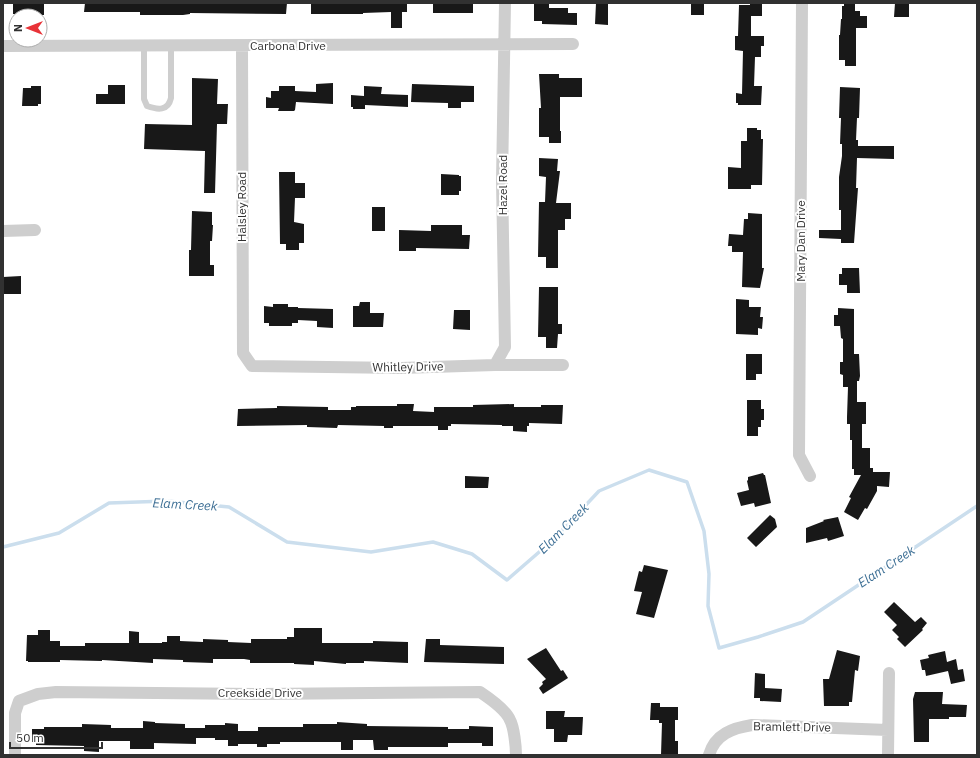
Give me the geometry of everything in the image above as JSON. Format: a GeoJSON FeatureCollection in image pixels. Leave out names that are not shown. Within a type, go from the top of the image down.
{"type":"FeatureCollection","features":[{"type":"Feature","properties":{"kind":"street","name":"Hazel Road"},"geometry":{"type":"LineString","coordinates":[[495,365],[505,347],[502,181],[505,3]]}},
{"type":"Feature","properties":{"kind":"street","name":"Mary Dan Drive"},"geometry":{"type":"LineString","coordinates":[[802,3],[799,455],[810,476]]}},
{"type":"Feature","properties":{"kind":"street","name":"Carbona Drive"},"geometry":{"type":"LineString","coordinates":[[3,46],[573,44]]}},
{"type":"Feature","properties":{"kind":"street","name":"Halsley Road"},"geometry":{"type":"LineString","coordinates":[[242,46],[243,352],[252,366]]}},
{"type":"Feature","properties":{"kind":"street"},"geometry":{"type":"LineString","coordinates":[[3,231],[35,230]]}},
{"type":"Feature","properties":{"kind":"street","name":"Whitley Drive"},"geometry":{"type":"LineString","coordinates":[[252,366],[401,368],[495,365],[563,365]]}},
{"type":"Feature","properties":{"kind":"street"},"geometry":{"type":"LineString","coordinates":[[888,755],[889,673]]}},
{"type":"Feature","properties":{"kind":"street","name":"Creekside Drive"},"geometry":{"type":"LineString","coordinates":[[15,755],[15,713],[18,701],[38,694],[56,692],[261,694],[480,692],[495,703],[510,720],[516,747],[516,755]]}},
{"type":"Feature","properties":{"kind":"street","name":"Bramlett Drive"},"geometry":{"type":"LineString","coordinates":[[709,755],[711,747],[722,736],[736,728],[752,725],[888,730]]}},
{"type":"Feature","properties":{"kind":"lane"},"geometry":{"type":"LineString","coordinates":[[144,46],[144,99],[147,106],[153,108],[165,108],[170,105],[171,46]]}},
{"type":"Feature","properties":{"kind":"building"},"geometry":{"type":"Polygon","coordinates":[[[13,3],[44,3],[44,8],[13,8],[13,3]]]}},
{"type":"Feature","properties":{"kind":"building"},"geometry":{"type":"Polygon","coordinates":[[[85,3],[287,3],[286,14],[190,13],[183,15],[140,15],[140,12],[84,12],[85,3]]]}},
{"type":"Feature","properties":{"kind":"building"},"geometry":{"type":"Polygon","coordinates":[[[311,3],[407,3],[407,12],[402,12],[402,28],[391,28],[391,12],[363,14],[311,14],[311,3]]]}},
{"type":"Feature","properties":{"kind":"building"},"geometry":{"type":"Polygon","coordinates":[[[433,3],[473,3],[473,13],[433,13],[433,3]]]}},
{"type":"Feature","properties":{"kind":"building"},"geometry":{"type":"Polygon","coordinates":[[[534,3],[549,3],[549,8],[568,8],[568,13],[577,13],[577,25],[542,24],[542,21],[534,21],[534,3]]]}},
{"type":"Feature","properties":{"kind":"building"},"geometry":{"type":"Polygon","coordinates":[[[596,3],[608,3],[608,25],[595,24],[596,3]]]}},
{"type":"Feature","properties":{"kind":"building"},"geometry":{"type":"Polygon","coordinates":[[[691,3],[704,3],[704,15],[691,15],[691,3]]]}},
{"type":"Feature","properties":{"kind":"building"},"geometry":{"type":"Polygon","coordinates":[[[750,3],[762,3],[762,16],[751,16],[751,36],[764,36],[764,46],[761,46],[761,57],[755,57],[754,86],[762,86],[761,105],[738,105],[738,103],[736,103],[736,93],[742,94],[743,51],[735,50],[735,36],[738,36],[739,5],[750,5],[750,3]]]}},
{"type":"Feature","properties":{"kind":"building"},"geometry":{"type":"Polygon","coordinates":[[[844,3],[855,3],[855,11],[860,11],[860,16],[867,16],[867,28],[856,28],[856,66],[845,66],[845,60],[839,60],[839,35],[842,19],[842,6],[844,6],[844,3]]]}},
{"type":"Feature","properties":{"kind":"building"},"geometry":{"type":"Polygon","coordinates":[[[895,3],[909,3],[909,17],[894,17],[895,3]]]}},
{"type":"Feature","properties":{"kind":"building"},"geometry":{"type":"Polygon","coordinates":[[[539,74],[559,74],[559,78],[582,78],[582,97],[560,97],[561,143],[549,143],[549,137],[539,137],[539,108],[541,108],[539,74]]]}},
{"type":"Feature","properties":{"kind":"building"},"geometry":{"type":"Polygon","coordinates":[[[192,78],[218,79],[217,104],[228,104],[227,124],[217,124],[215,193],[204,193],[205,151],[144,149],[145,124],[192,125],[192,78]]]}},
{"type":"Feature","properties":{"kind":"building"},"geometry":{"type":"Polygon","coordinates":[[[333,83],[333,104],[296,102],[294,111],[278,111],[279,108],[266,108],[266,97],[271,98],[271,91],[279,91],[279,86],[295,86],[295,91],[316,92],[316,84],[333,83]]]}},
{"type":"Feature","properties":{"kind":"building"},"geometry":{"type":"Polygon","coordinates":[[[412,84],[474,86],[474,102],[461,102],[461,108],[448,108],[448,103],[411,102],[412,84]]]}},
{"type":"Feature","properties":{"kind":"building"},"geometry":{"type":"Polygon","coordinates":[[[108,85],[125,85],[125,104],[96,104],[96,94],[108,94],[108,85]]]}},
{"type":"Feature","properties":{"kind":"building"},"geometry":{"type":"Polygon","coordinates":[[[31,86],[41,86],[41,104],[38,104],[38,106],[22,106],[23,88],[31,88],[31,86]]]}},
{"type":"Feature","properties":{"kind":"building"},"geometry":{"type":"Polygon","coordinates":[[[364,86],[382,87],[381,94],[408,95],[408,107],[365,105],[365,109],[353,109],[353,107],[351,107],[351,95],[364,96],[364,86]]]}},
{"type":"Feature","properties":{"kind":"building"},"geometry":{"type":"Polygon","coordinates":[[[840,87],[860,88],[859,118],[857,118],[856,140],[858,140],[858,146],[894,146],[894,159],[857,158],[856,188],[858,188],[854,243],[841,243],[841,239],[819,238],[819,230],[841,230],[841,210],[839,210],[839,177],[842,156],[842,144],[840,144],[841,118],[839,118],[840,87]]]}},
{"type":"Feature","properties":{"kind":"building"},"geometry":{"type":"Polygon","coordinates":[[[747,128],[757,128],[757,130],[761,130],[761,139],[763,139],[762,185],[751,185],[751,189],[728,189],[728,167],[741,168],[741,141],[747,141],[747,128]]]}},
{"type":"Feature","properties":{"kind":"building"},"geometry":{"type":"Polygon","coordinates":[[[539,158],[558,159],[557,171],[560,171],[556,203],[571,203],[571,219],[565,219],[565,230],[558,230],[558,268],[546,268],[546,257],[538,257],[539,202],[545,202],[546,177],[539,176],[539,158]]]}},
{"type":"Feature","properties":{"kind":"building"},"geometry":{"type":"Polygon","coordinates":[[[279,172],[295,172],[295,183],[305,183],[305,198],[295,198],[294,222],[304,224],[304,243],[299,243],[299,250],[286,250],[286,244],[280,244],[279,172]]]}},
{"type":"Feature","properties":{"kind":"building"},"geometry":{"type":"Polygon","coordinates":[[[441,174],[461,176],[461,191],[459,191],[459,195],[441,195],[441,174]]]}},
{"type":"Feature","properties":{"kind":"building"},"geometry":{"type":"Polygon","coordinates":[[[372,207],[385,207],[385,231],[372,231],[372,207]]]}},
{"type":"Feature","properties":{"kind":"building"},"geometry":{"type":"Polygon","coordinates":[[[192,211],[212,212],[213,225],[212,241],[210,241],[210,265],[214,265],[214,276],[189,276],[192,211]]]}},
{"type":"Feature","properties":{"kind":"building"},"geometry":{"type":"Polygon","coordinates":[[[748,213],[762,214],[762,268],[764,268],[760,288],[742,287],[743,252],[732,252],[732,246],[728,246],[729,234],[743,235],[744,219],[748,219],[748,213]]]}},
{"type":"Feature","properties":{"kind":"building"},"geometry":{"type":"Polygon","coordinates":[[[431,225],[462,225],[462,235],[470,235],[469,249],[416,248],[416,251],[399,251],[399,230],[431,231],[431,225]]]}},
{"type":"Feature","properties":{"kind":"building"},"geometry":{"type":"Polygon","coordinates":[[[842,268],[859,268],[860,293],[847,293],[847,285],[839,285],[839,274],[842,274],[842,268]]]}},
{"type":"Feature","properties":{"kind":"building"},"geometry":{"type":"Polygon","coordinates":[[[21,276],[21,294],[4,294],[3,277],[21,276]]]}},
{"type":"Feature","properties":{"kind":"building"},"geometry":{"type":"Polygon","coordinates":[[[539,287],[558,287],[558,324],[562,324],[562,334],[558,334],[557,348],[546,348],[546,337],[538,337],[539,287]]]}},
{"type":"Feature","properties":{"kind":"building"},"geometry":{"type":"Polygon","coordinates":[[[736,299],[749,300],[749,307],[761,307],[760,317],[763,317],[762,329],[758,328],[758,335],[736,334],[736,299]]]}},
{"type":"Feature","properties":{"kind":"building"},"geometry":{"type":"Polygon","coordinates":[[[360,302],[370,302],[370,313],[384,313],[383,327],[353,327],[353,306],[359,306],[360,302]]]}},
{"type":"Feature","properties":{"kind":"building"},"geometry":{"type":"Polygon","coordinates":[[[273,304],[288,304],[288,307],[298,308],[333,309],[333,328],[317,327],[317,321],[298,320],[298,323],[292,323],[292,326],[269,326],[269,323],[264,323],[264,306],[273,307],[273,304]]]}},
{"type":"Feature","properties":{"kind":"building"},"geometry":{"type":"Polygon","coordinates":[[[838,308],[854,309],[854,354],[859,354],[860,376],[859,381],[857,381],[857,402],[866,402],[866,424],[862,424],[862,448],[870,448],[870,468],[873,468],[873,472],[890,472],[889,487],[877,486],[877,491],[867,509],[865,508],[858,520],[844,512],[851,498],[849,497],[861,475],[854,475],[854,469],[852,469],[852,440],[850,440],[850,424],[847,424],[848,387],[843,387],[843,375],[840,374],[840,362],[843,362],[843,339],[841,338],[840,326],[834,326],[834,315],[838,315],[838,308]]]}},
{"type":"Feature","properties":{"kind":"building"},"geometry":{"type":"Polygon","coordinates":[[[454,310],[470,310],[470,330],[453,329],[454,310]]]}},
{"type":"Feature","properties":{"kind":"building"},"geometry":{"type":"Polygon","coordinates":[[[746,354],[762,354],[762,374],[756,374],[756,380],[746,380],[746,354]]]}},
{"type":"Feature","properties":{"kind":"building"},"geometry":{"type":"Polygon","coordinates":[[[747,400],[761,400],[761,409],[764,409],[764,420],[761,420],[761,427],[758,427],[758,436],[747,436],[747,400]]]}},
{"type":"Feature","properties":{"kind":"building"},"geometry":{"type":"Polygon","coordinates":[[[397,404],[414,404],[413,411],[434,412],[434,407],[473,407],[473,405],[514,404],[514,407],[563,405],[562,424],[529,423],[529,426],[527,426],[527,432],[513,431],[513,426],[502,425],[451,424],[451,426],[448,426],[448,430],[438,430],[438,426],[393,426],[393,428],[384,428],[384,426],[338,425],[337,428],[307,427],[307,425],[237,426],[238,409],[277,408],[277,406],[328,407],[328,410],[351,410],[351,407],[356,406],[397,406],[397,404]]]}},
{"type":"Feature","properties":{"kind":"building"},"geometry":{"type":"Polygon","coordinates":[[[763,473],[765,475],[771,503],[755,507],[754,503],[741,506],[737,493],[749,490],[747,481],[748,477],[763,473]]]}},
{"type":"Feature","properties":{"kind":"building"},"geometry":{"type":"Polygon","coordinates":[[[465,476],[489,477],[488,488],[465,488],[465,476]]]}},
{"type":"Feature","properties":{"kind":"building"},"geometry":{"type":"Polygon","coordinates":[[[770,515],[775,519],[777,527],[756,547],[747,538],[770,515]]]}},
{"type":"Feature","properties":{"kind":"building"},"geometry":{"type":"Polygon","coordinates":[[[838,517],[844,536],[828,541],[827,538],[806,543],[806,528],[824,521],[823,520],[838,517]]]}},
{"type":"Feature","properties":{"kind":"building"},"geometry":{"type":"Polygon","coordinates":[[[644,565],[668,570],[654,618],[636,614],[642,592],[634,591],[639,571],[642,572],[644,565]]]}},
{"type":"Feature","properties":{"kind":"building"},"geometry":{"type":"Polygon","coordinates":[[[894,602],[915,622],[921,617],[927,623],[922,629],[923,630],[905,647],[897,639],[899,637],[892,630],[897,625],[884,612],[894,602]]]}},
{"type":"Feature","properties":{"kind":"building"},"geometry":{"type":"Polygon","coordinates":[[[294,628],[322,628],[322,643],[373,643],[373,641],[408,642],[408,663],[364,661],[364,663],[346,664],[314,661],[314,665],[294,663],[250,663],[250,660],[244,659],[213,659],[213,663],[153,659],[153,663],[102,660],[60,660],[60,662],[26,661],[27,635],[38,635],[38,630],[50,630],[50,641],[60,641],[60,646],[85,646],[85,643],[129,643],[129,631],[139,632],[139,643],[162,643],[167,642],[167,636],[180,636],[180,641],[203,642],[203,639],[251,643],[251,639],[287,639],[287,637],[294,637],[294,628]]]}},
{"type":"Feature","properties":{"kind":"building"},"geometry":{"type":"Polygon","coordinates":[[[426,639],[440,639],[440,645],[504,647],[504,664],[424,662],[426,639]]]}},
{"type":"Feature","properties":{"kind":"building"},"geometry":{"type":"Polygon","coordinates":[[[546,648],[561,671],[563,670],[568,678],[543,694],[539,688],[543,684],[542,682],[546,679],[527,659],[546,648]]]}},
{"type":"Feature","properties":{"kind":"building"},"geometry":{"type":"Polygon","coordinates":[[[837,650],[860,656],[858,671],[855,670],[852,702],[849,702],[849,706],[824,706],[823,679],[829,679],[837,650]]]}},
{"type":"Feature","properties":{"kind":"building"},"geometry":{"type":"Polygon","coordinates":[[[945,651],[947,662],[956,659],[958,670],[963,669],[965,681],[951,684],[948,671],[926,676],[925,670],[922,670],[920,660],[929,658],[928,655],[945,651]]]}},
{"type":"Feature","properties":{"kind":"building"},"geometry":{"type":"Polygon","coordinates":[[[755,673],[765,674],[765,688],[782,689],[781,702],[760,701],[760,698],[754,698],[755,673]]]}},
{"type":"Feature","properties":{"kind":"building"},"geometry":{"type":"Polygon","coordinates":[[[915,692],[943,692],[942,704],[967,705],[966,717],[929,719],[929,742],[914,742],[913,699],[915,692]]]}},
{"type":"Feature","properties":{"kind":"building"},"geometry":{"type":"Polygon","coordinates":[[[651,703],[660,703],[660,707],[678,707],[678,720],[675,720],[675,741],[678,741],[678,755],[661,755],[662,723],[659,723],[659,720],[650,720],[651,703]]]}},
{"type":"Feature","properties":{"kind":"building"},"geometry":{"type":"Polygon","coordinates":[[[546,711],[565,711],[564,717],[583,717],[582,735],[568,735],[567,742],[554,742],[554,729],[546,729],[546,711]]]}},
{"type":"Feature","properties":{"kind":"building"},"geometry":{"type":"Polygon","coordinates":[[[143,721],[185,724],[185,728],[205,728],[205,725],[225,725],[225,723],[238,724],[238,731],[258,731],[258,727],[303,727],[303,724],[337,724],[337,722],[367,724],[367,726],[448,727],[448,729],[469,729],[469,726],[493,727],[493,746],[482,746],[482,743],[448,743],[448,747],[388,747],[388,750],[374,750],[373,740],[353,740],[353,750],[341,750],[341,742],[280,742],[280,744],[267,744],[267,747],[257,747],[257,744],[238,744],[238,746],[228,746],[228,740],[196,738],[196,744],[154,743],[154,749],[130,749],[130,741],[99,741],[99,752],[84,751],[84,746],[36,745],[36,742],[32,742],[32,729],[44,729],[44,727],[82,727],[82,724],[111,725],[111,728],[143,728],[143,721]]]}},
{"type":"Feature","properties":{"kind":"waterway","name":"Elam Creek"},"geometry":{"type":"LineString","coordinates":[[3,547],[59,533],[109,503],[167,501],[229,507],[287,542],[371,552],[433,542],[472,554],[507,580],[553,540],[599,491],[649,470],[687,482],[704,531],[709,574],[708,606],[719,648],[803,622],[977,506]]}}]}
